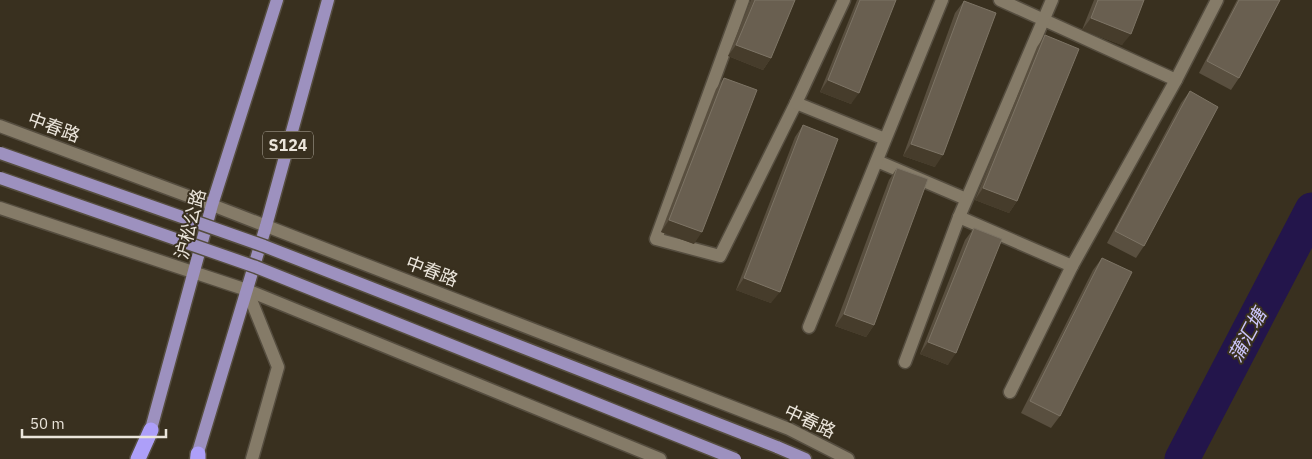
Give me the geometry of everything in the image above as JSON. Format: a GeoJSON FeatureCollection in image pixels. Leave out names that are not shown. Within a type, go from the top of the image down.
{"type":"FeatureCollection","features":[{"type":"Feature","properties":{"kind":"highway"},"geometry":{"type":"LineString","coordinates":[[138,459],[151,430]]}},
{"type":"Feature","properties":{"kind":"main road","name":"沪松公路"},"geometry":{"type":"LineString","coordinates":[[144,459],[212,205],[277,0]]}},
{"type":"Feature","properties":{"kind":"main road","name":"S124"},"geometry":{"type":"LineString","coordinates":[[197,457],[266,226],[328,0]]}},
{"type":"Feature","properties":{"kind":"main road","name":"中春路"},"geometry":{"type":"LineString","coordinates":[[0,153],[264,246],[805,459]]}},
{"type":"Feature","properties":{"kind":"main road"},"geometry":{"type":"LineString","coordinates":[[0,178],[256,267],[735,459]]}},
{"type":"Feature","properties":{"kind":"street"},"geometry":{"type":"LineString","coordinates":[[744,0],[656,239],[720,256],[796,103],[844,0]]}},
{"type":"Feature","properties":{"kind":"street"},"geometry":{"type":"LineString","coordinates":[[809,327],[942,0]]}},
{"type":"Feature","properties":{"kind":"street"},"geometry":{"type":"LineString","coordinates":[[1000,0],[1176,80]]}},
{"type":"Feature","properties":{"kind":"street"},"geometry":{"type":"LineString","coordinates":[[905,362],[966,198],[1052,0]]}},
{"type":"Feature","properties":{"kind":"street"},"geometry":{"type":"LineString","coordinates":[[1010,392],[1072,266],[1176,80],[1217,0]]}},
{"type":"Feature","properties":{"kind":"street"},"geometry":{"type":"LineString","coordinates":[[796,103],[885,139]]}},
{"type":"Feature","properties":{"kind":"street","name":"中春路"},"geometry":{"type":"LineString","coordinates":[[0,126],[212,205],[789,429],[848,459]]}},
{"type":"Feature","properties":{"kind":"street"},"geometry":{"type":"LineString","coordinates":[[877,161],[966,198]]}},
{"type":"Feature","properties":{"kind":"street"},"geometry":{"type":"LineString","coordinates":[[0,208],[247,290],[660,459]]}},
{"type":"Feature","properties":{"kind":"street"},"geometry":{"type":"LineString","coordinates":[[959,217],[1072,266]]}},
{"type":"Feature","properties":{"kind":"street"},"geometry":{"type":"LineString","coordinates":[[247,290],[278,367],[252,459]]}},
{"type":"Feature","properties":{"kind":"street"},"geometry":{"type":"LineString","coordinates":[[134,459],[151,430]]}},
{"type":"Feature","properties":{"kind":"building"},"geometry":{"type":"Polygon","coordinates":[[[755,0],[795,0],[771,58],[736,45],[755,0]]]}},
{"type":"Feature","properties":{"kind":"building"},"geometry":{"type":"Polygon","coordinates":[[[860,0],[896,0],[859,93],[828,80],[860,0]]]}},
{"type":"Feature","properties":{"kind":"building"},"geometry":{"type":"Polygon","coordinates":[[[1098,0],[1144,0],[1131,34],[1091,18],[1098,0]]]}},
{"type":"Feature","properties":{"kind":"building"},"geometry":{"type":"Polygon","coordinates":[[[1239,0],[1280,0],[1239,78],[1207,61],[1239,0]]]}},
{"type":"Feature","properties":{"kind":"building"},"geometry":{"type":"Polygon","coordinates":[[[964,1],[996,13],[943,155],[911,144],[964,1]]]}},
{"type":"Feature","properties":{"kind":"building"},"geometry":{"type":"Polygon","coordinates":[[[1045,35],[1079,49],[1017,201],[983,188],[1045,35]]]}},
{"type":"Feature","properties":{"kind":"building"},"geometry":{"type":"Polygon","coordinates":[[[724,78],[757,90],[702,232],[669,220],[724,78]]]}},
{"type":"Feature","properties":{"kind":"building"},"geometry":{"type":"Polygon","coordinates":[[[1190,91],[1218,107],[1144,246],[1115,231],[1190,91]]]}},
{"type":"Feature","properties":{"kind":"building"},"geometry":{"type":"Polygon","coordinates":[[[803,125],[838,139],[780,292],[744,278],[803,125]]]}},
{"type":"Feature","properties":{"kind":"building"},"geometry":{"type":"Polygon","coordinates":[[[897,168],[928,179],[874,325],[844,314],[897,168]]]}},
{"type":"Feature","properties":{"kind":"building"},"geometry":{"type":"Polygon","coordinates":[[[974,228],[1002,239],[956,353],[928,342],[974,228]]]}},
{"type":"Feature","properties":{"kind":"building"},"geometry":{"type":"Polygon","coordinates":[[[1102,258],[1132,272],[1060,416],[1030,401],[1102,258]]]}},
{"type":"Feature","properties":{"kind":"waterway","name":"蒲汇塘"},"geometry":{"type":"LineString","coordinates":[[1182,459],[1312,210]]}}]}
